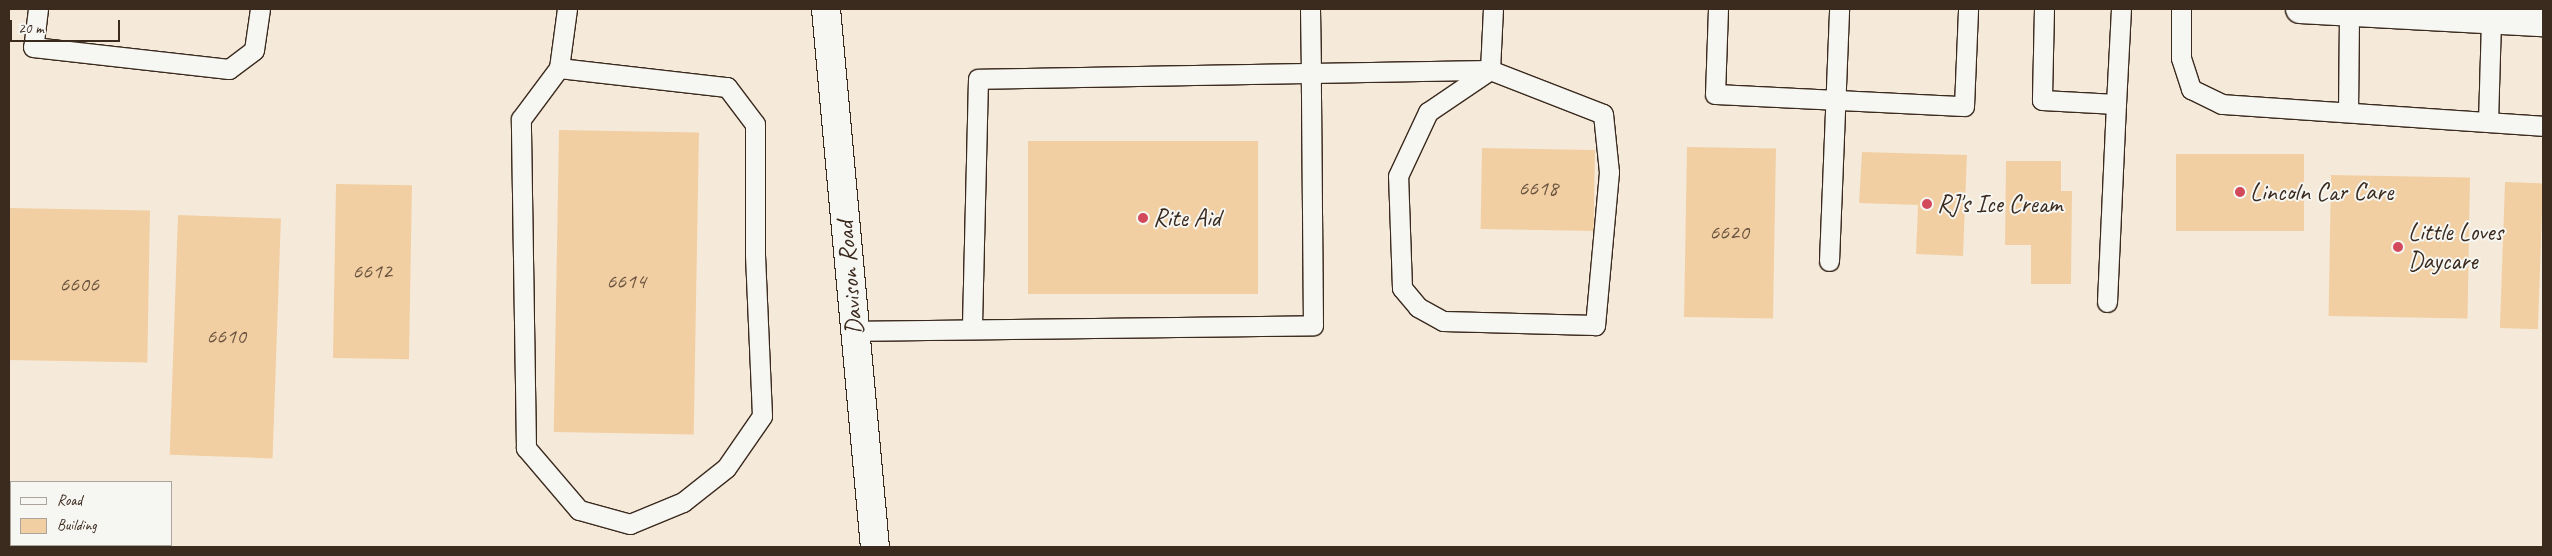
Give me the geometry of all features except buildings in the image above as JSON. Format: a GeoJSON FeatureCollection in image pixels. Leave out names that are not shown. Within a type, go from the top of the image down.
{"type":"FeatureCollection","features":[{"type":"Feature","properties":{"kind":"street","name":"Davison Road"},"geometry":{"type":"LineString","coordinates":[[826,9],[875,547]]}},
{"type":"Feature","properties":{"kind":"street"},"geometry":{"type":"LineString","coordinates":[[2300,9],[2424,12],[2543,22]]}},
{"type":"Feature","properties":{"kind":"lane"},"geometry":{"type":"LineString","coordinates":[[38,9],[33,47],[229,69],[254,50],[260,9]]}},
{"type":"Feature","properties":{"kind":"lane"},"geometry":{"type":"LineString","coordinates":[[559,68],[727,88],[755,124],[755,255],[762,416],[726,468],[683,502],[630,524],[579,510],[526,448],[521,119],[559,68],[567,9]]}},
{"type":"Feature","properties":{"kind":"lane"},"geometry":{"type":"LineString","coordinates":[[854,331],[1313,325],[1310,9]]}},
{"type":"Feature","properties":{"kind":"lane"},"geometry":{"type":"LineString","coordinates":[[1490,70],[1493,9]]}},
{"type":"Feature","properties":{"kind":"lane"},"geometry":{"type":"LineString","coordinates":[[1718,9],[1715,94],[1964,106],[1968,9]]}},
{"type":"Feature","properties":{"kind":"lane"},"geometry":{"type":"LineString","coordinates":[[1829,261],[1839,9]]}},
{"type":"Feature","properties":{"kind":"lane"},"geometry":{"type":"LineString","coordinates":[[2044,9],[2042,100],[2116,104]]}},
{"type":"Feature","properties":{"kind":"lane"},"geometry":{"type":"LineString","coordinates":[[2107,302],[2121,9]]}},
{"type":"Feature","properties":{"kind":"lane"},"geometry":{"type":"LineString","coordinates":[[2180,9],[2181,58],[2191,90],[2222,104],[2543,126]]}},
{"type":"Feature","properties":{"kind":"lane"},"geometry":{"type":"LineString","coordinates":[[2348,112],[2363,11]]}},
{"type":"Feature","properties":{"kind":"lane"},"geometry":{"type":"LineString","coordinates":[[2488,122],[2491,19]]}},
{"type":"Feature","properties":{"kind":"lane"},"geometry":{"type":"LineString","coordinates":[[972,329],[978,79],[1490,70],[1603,114],[1609,172],[1595,325],[1443,320],[1418,308],[1402,288],[1398,176],[1428,112],[1490,70]]}},
{"type":"Feature","properties":{"kind":"place","name":"Lincoln Car Care"},"geometry":{"type":"Point","coordinates":[2240,192]}},
{"type":"Feature","properties":{"kind":"place","name":"RJ's Ice Cream"},"geometry":{"type":"Point","coordinates":[1927,204]}},
{"type":"Feature","properties":{"kind":"place","name":"Rite Aid"},"geometry":{"type":"Point","coordinates":[1143,218]}},
{"type":"Feature","properties":{"kind":"place","name":"Little Loves Daycare"},"geometry":{"type":"Point","coordinates":[2398,247]}}]}
